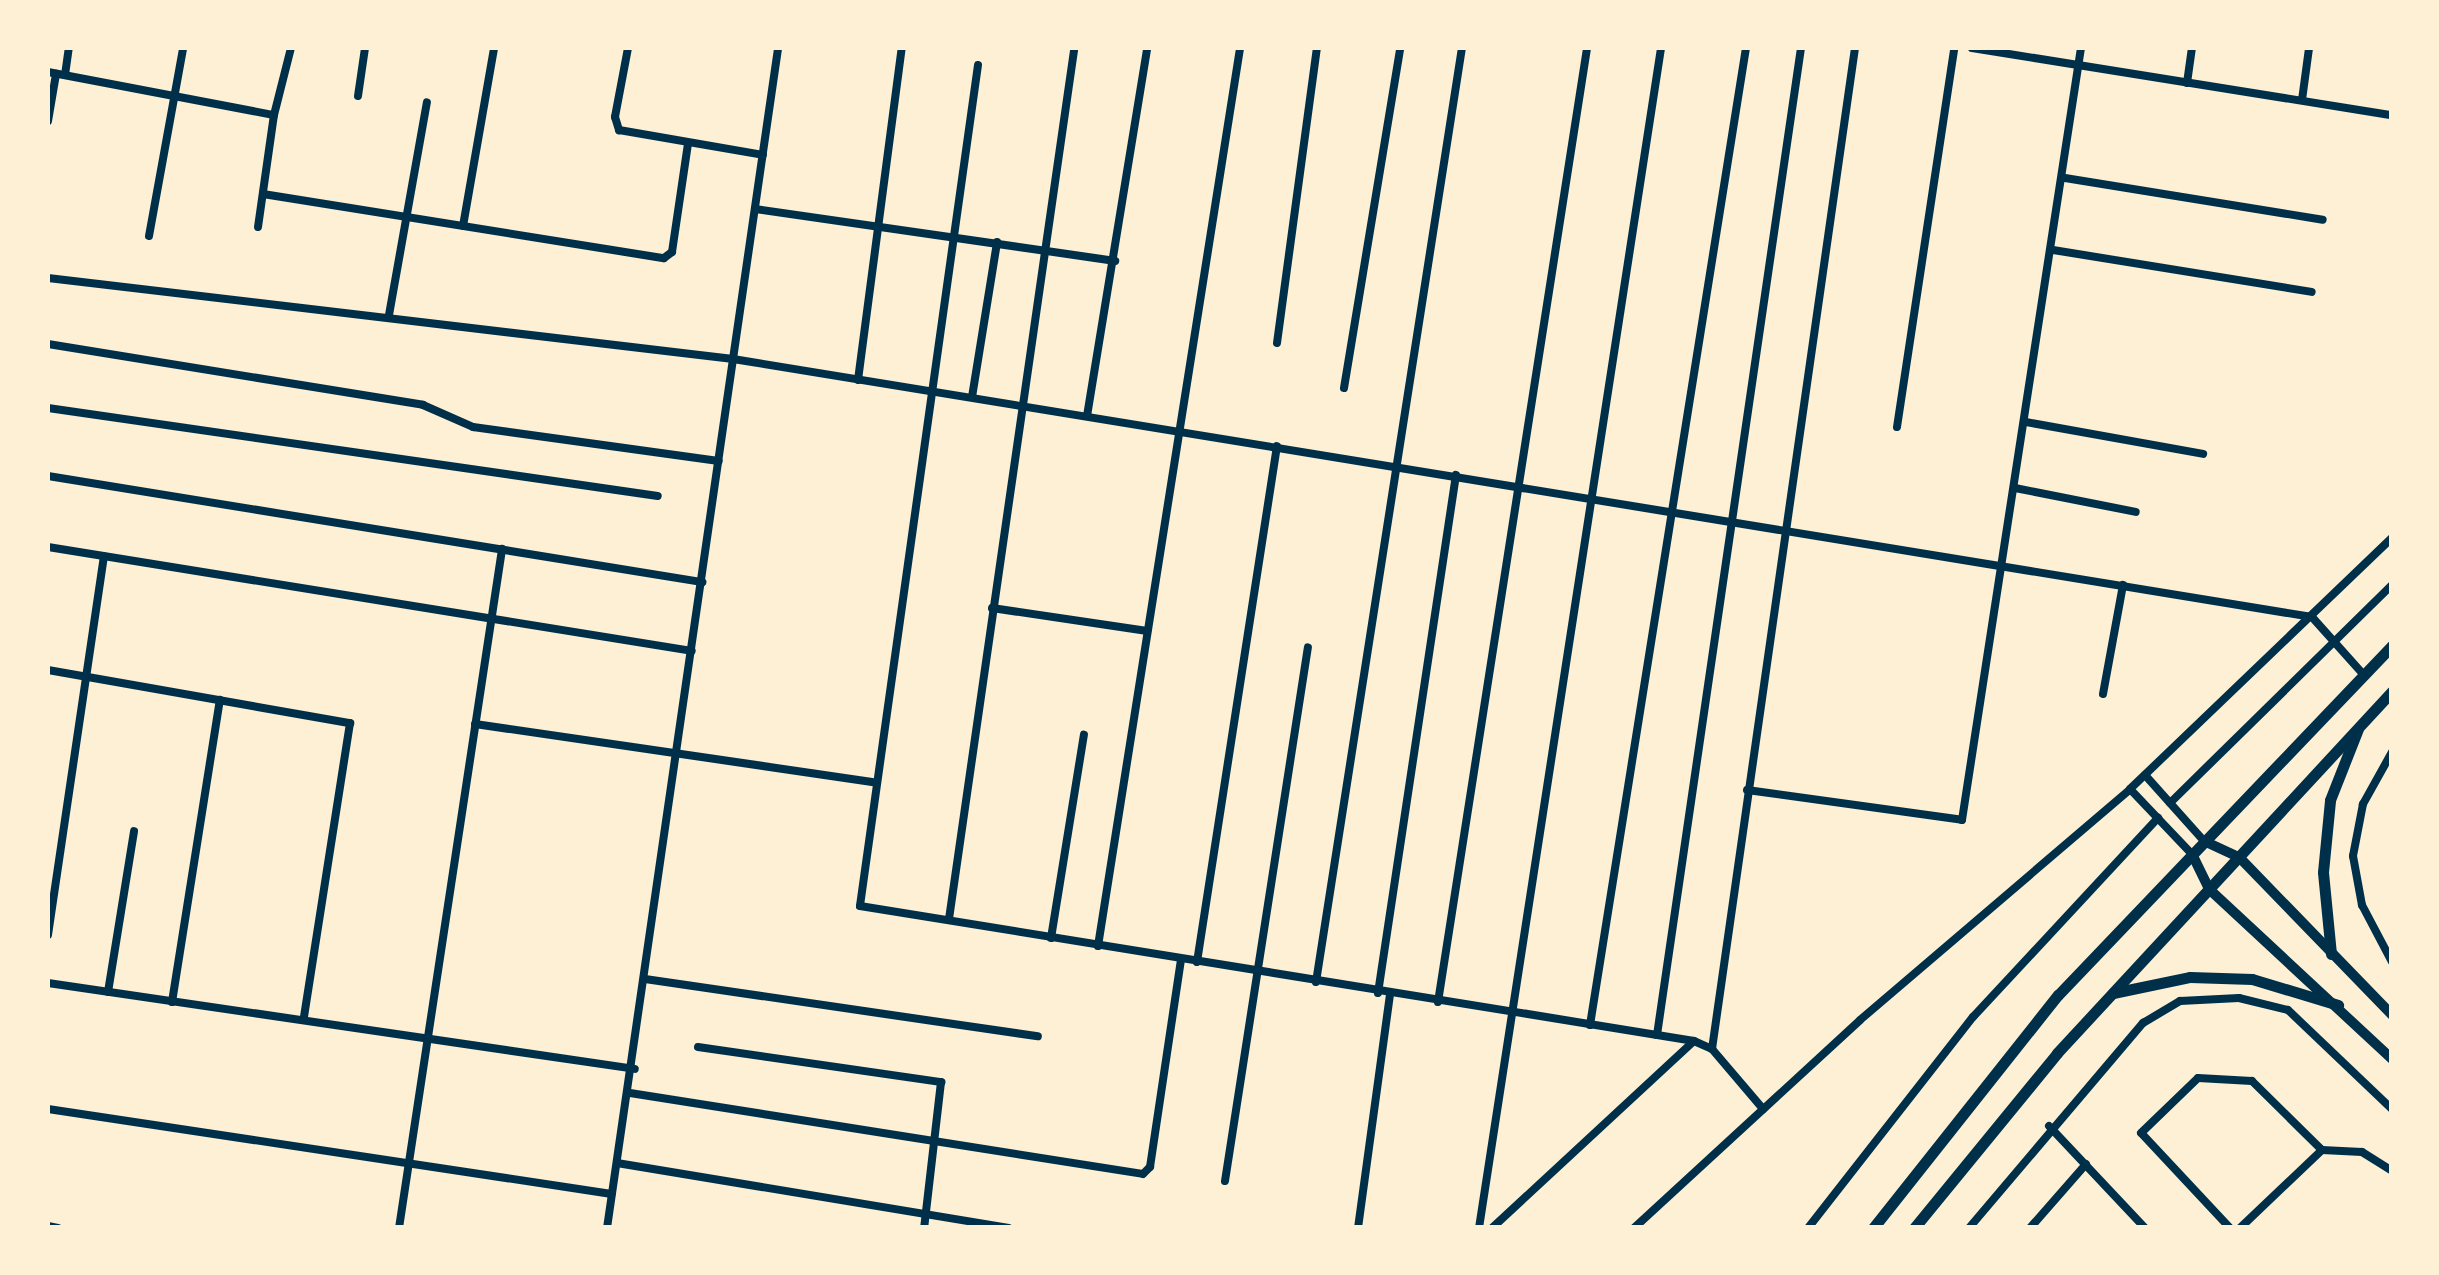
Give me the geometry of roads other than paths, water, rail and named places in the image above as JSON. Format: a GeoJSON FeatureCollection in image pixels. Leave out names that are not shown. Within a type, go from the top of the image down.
{"type":"FeatureCollection","features":[{"type":"Feature","properties":{"kind":"main road"},"geometry":{"type":"LineString","coordinates":[[1873,1228],[2046,1010],[2392,645]]}},
{"type":"Feature","properties":{"kind":"main road"},"geometry":{"type":"LineString","coordinates":[[1914,1228],[2114,993],[2392,691]]}},
{"type":"Feature","properties":{"kind":"main road"},"geometry":{"type":"LineString","coordinates":[[2330,954],[2323,872],[2330,800],[2362,721]]}},
{"type":"Feature","properties":{"kind":"main road"},"geometry":{"type":"LineString","coordinates":[[2114,993],[2190,977],[2252,979],[2338,1005]]}},
{"type":"Feature","properties":{"kind":"street"},"geometry":{"type":"LineString","coordinates":[[48,121],[56,74],[69,48]]}},
{"type":"Feature","properties":{"kind":"street"},"geometry":{"type":"LineString","coordinates":[[149,236],[183,48]]}},
{"type":"Feature","properties":{"kind":"street"},"geometry":{"type":"LineString","coordinates":[[258,227],[274,115],[292,48]]}},
{"type":"Feature","properties":{"kind":"street"},"geometry":{"type":"LineString","coordinates":[[358,96],[364,48]]}},
{"type":"Feature","properties":{"kind":"street"},"geometry":{"type":"LineString","coordinates":[[463,226],[494,48]]}},
{"type":"Feature","properties":{"kind":"street"},"geometry":{"type":"LineString","coordinates":[[628,48],[616,126],[626,134],[763,154]]}},
{"type":"Feature","properties":{"kind":"street"},"geometry":{"type":"LineString","coordinates":[[607,1228],[635,1069],[778,48]]}},
{"type":"Feature","properties":{"kind":"street"},"geometry":{"type":"LineString","coordinates":[[858,380],[902,48]]}},
{"type":"Feature","properties":{"kind":"street"},"geometry":{"type":"LineString","coordinates":[[1087,416],[1147,48]]}},
{"type":"Feature","properties":{"kind":"street"},"geometry":{"type":"LineString","coordinates":[[1098,946],[1240,48]]}},
{"type":"Feature","properties":{"kind":"street"},"geometry":{"type":"LineString","coordinates":[[1277,342],[1317,48]]}},
{"type":"Feature","properties":{"kind":"street"},"geometry":{"type":"LineString","coordinates":[[1344,388],[1400,48]]}},
{"type":"Feature","properties":{"kind":"street"},"geometry":{"type":"LineString","coordinates":[[1316,982],[1462,48]]}},
{"type":"Feature","properties":{"kind":"street"},"geometry":{"type":"LineString","coordinates":[[1438,1002],[1514,484],[1587,48]]}},
{"type":"Feature","properties":{"kind":"street"},"geometry":{"type":"LineString","coordinates":[[1479,1228],[1661,48]]}},
{"type":"Feature","properties":{"kind":"street"},"geometry":{"type":"LineString","coordinates":[[1590,1025],[1746,48]]}},
{"type":"Feature","properties":{"kind":"street"},"geometry":{"type":"LineString","coordinates":[[1657,1035],[1801,48]]}},
{"type":"Feature","properties":{"kind":"street"},"geometry":{"type":"LineString","coordinates":[[1712,1049],[1856,48]]}},
{"type":"Feature","properties":{"kind":"street"},"geometry":{"type":"LineString","coordinates":[[1896,427],[1954,48]]}},
{"type":"Feature","properties":{"kind":"street"},"geometry":{"type":"LineString","coordinates":[[1972,48],[2020,52],[2078,65],[2392,115]]}},
{"type":"Feature","properties":{"kind":"street"},"geometry":{"type":"LineString","coordinates":[[1747,790],[1962,820],[2065,178],[2080,48]]}},
{"type":"Feature","properties":{"kind":"street"},"geometry":{"type":"LineString","coordinates":[[2187,83],[2192,48]]}},
{"type":"Feature","properties":{"kind":"street"},"geometry":{"type":"LineString","coordinates":[[2302,100],[2309,48]]}},
{"type":"Feature","properties":{"kind":"street"},"geometry":{"type":"LineString","coordinates":[[948,919],[1074,50]]}},
{"type":"Feature","properties":{"kind":"street"},"geometry":{"type":"LineString","coordinates":[[978,64],[874,782],[860,906],[1378,993],[1694,1041],[1712,1049],[1763,1109]]}},
{"type":"Feature","properties":{"kind":"street"},"geometry":{"type":"LineString","coordinates":[[56,74],[274,115]]}},
{"type":"Feature","properties":{"kind":"street"},"geometry":{"type":"LineString","coordinates":[[389,315],[427,102]]}},
{"type":"Feature","properties":{"kind":"street"},"geometry":{"type":"LineString","coordinates":[[264,194],[669,257],[688,143]]}},
{"type":"Feature","properties":{"kind":"street"},"geometry":{"type":"LineString","coordinates":[[2065,178],[2322,220]]}},
{"type":"Feature","properties":{"kind":"street"},"geometry":{"type":"LineString","coordinates":[[755,209],[1115,260]]}},
{"type":"Feature","properties":{"kind":"street"},"geometry":{"type":"LineString","coordinates":[[972,397],[997,242]]}},
{"type":"Feature","properties":{"kind":"street"},"geometry":{"type":"LineString","coordinates":[[2052,250],[2312,292]]}},
{"type":"Feature","properties":{"kind":"street"},"geometry":{"type":"LineString","coordinates":[[48,278],[282,309],[389,315],[733,359],[1456,474],[2312,617],[2362,674]]}},
{"type":"Feature","properties":{"kind":"street"},"geometry":{"type":"LineString","coordinates":[[48,344],[431,407],[473,426],[719,461]]}},
{"type":"Feature","properties":{"kind":"street"},"geometry":{"type":"LineString","coordinates":[[48,408],[658,496]]}},
{"type":"Feature","properties":{"kind":"street"},"geometry":{"type":"LineString","coordinates":[[2026,422],[2203,454]]}},
{"type":"Feature","properties":{"kind":"street"},"geometry":{"type":"LineString","coordinates":[[1197,962],[1277,446]]}},
{"type":"Feature","properties":{"kind":"street"},"geometry":{"type":"LineString","coordinates":[[1378,993],[1456,474]]}},
{"type":"Feature","properties":{"kind":"street"},"geometry":{"type":"LineString","coordinates":[[48,476],[702,582]]}},
{"type":"Feature","properties":{"kind":"street"},"geometry":{"type":"LineString","coordinates":[[2015,488],[2136,512]]}},
{"type":"Feature","properties":{"kind":"street"},"geometry":{"type":"LineString","coordinates":[[1634,1228],[1763,1109],[2130,789],[2392,538]]}},
{"type":"Feature","properties":{"kind":"street"},"geometry":{"type":"LineString","coordinates":[[48,547],[692,650]]}},
{"type":"Feature","properties":{"kind":"street"},"geometry":{"type":"LineString","coordinates":[[399,1228],[502,550]]}},
{"type":"Feature","properties":{"kind":"street"},"geometry":{"type":"LineString","coordinates":[[48,934],[104,556]]}},
{"type":"Feature","properties":{"kind":"street"},"geometry":{"type":"LineString","coordinates":[[2103,694],[2123,585]]}},
{"type":"Feature","properties":{"kind":"street"},"geometry":{"type":"LineString","coordinates":[[2170,803],[2392,585]]}},
{"type":"Feature","properties":{"kind":"street"},"geometry":{"type":"LineString","coordinates":[[992,608],[1147,632]]}},
{"type":"Feature","properties":{"kind":"street"},"geometry":{"type":"LineString","coordinates":[[1225,1181],[1308,646]]}},
{"type":"Feature","properties":{"kind":"street"},"geometry":{"type":"LineString","coordinates":[[48,670],[350,723],[304,1017]]}},
{"type":"Feature","properties":{"kind":"street"},"geometry":{"type":"LineString","coordinates":[[172,1002],[220,700]]}},
{"type":"Feature","properties":{"kind":"street"},"geometry":{"type":"LineString","coordinates":[[475,724],[874,782]]}},
{"type":"Feature","properties":{"kind":"street"},"geometry":{"type":"LineString","coordinates":[[1051,938],[1084,734]]}},
{"type":"Feature","properties":{"kind":"street"},"geometry":{"type":"LineString","coordinates":[[2392,752],[2362,804],[2353,856],[2362,905],[2392,962]]}},
{"type":"Feature","properties":{"kind":"street"},"geometry":{"type":"LineString","coordinates":[[2145,775],[2204,841],[2239,857],[2392,1015]]}},
{"type":"Feature","properties":{"kind":"street"},"geometry":{"type":"LineString","coordinates":[[2130,789],[2192,854],[2209,889],[2392,1059]]}},
{"type":"Feature","properties":{"kind":"street"},"geometry":{"type":"LineString","coordinates":[[1808,1228],[1973,1018],[2158,818]]}},
{"type":"Feature","properties":{"kind":"street"},"geometry":{"type":"LineString","coordinates":[[108,992],[134,831]]}},
{"type":"Feature","properties":{"kind":"street"},"geometry":{"type":"LineString","coordinates":[[630,1092],[1147,1172],[1181,960]]}},
{"type":"Feature","properties":{"kind":"street"},"geometry":{"type":"LineString","coordinates":[[645,979],[1038,1036]]}},
{"type":"Feature","properties":{"kind":"street"},"geometry":{"type":"LineString","coordinates":[[48,983],[304,1017],[635,1069]]}},
{"type":"Feature","properties":{"kind":"street"},"geometry":{"type":"LineString","coordinates":[[1358,1228],[1390,994]]}},
{"type":"Feature","properties":{"kind":"street"},"geometry":{"type":"LineString","coordinates":[[1969,1228],[2049,1126],[2142,1023],[2180,1001],[2212,998],[2264,1003],[2302,1018],[2392,1109]]}},
{"type":"Feature","properties":{"kind":"street"},"geometry":{"type":"LineString","coordinates":[[1492,1228],[1694,1041]]}},
{"type":"Feature","properties":{"kind":"street"},"geometry":{"type":"LineString","coordinates":[[698,1047],[940,1082],[924,1228]]}},
{"type":"Feature","properties":{"kind":"street"},"geometry":{"type":"LineString","coordinates":[[2230,1228],[2142,1133],[2186,1083],[2204,1077],[2252,1081],[2322,1150],[2362,1152],[2392,1170]]}},
{"type":"Feature","properties":{"kind":"street"},"geometry":{"type":"LineString","coordinates":[[48,1109],[612,1194]]}},
{"type":"Feature","properties":{"kind":"street"},"geometry":{"type":"LineString","coordinates":[[2049,1126],[2144,1228]]}},
{"type":"Feature","properties":{"kind":"street"},"geometry":{"type":"LineString","coordinates":[[2240,1228],[2322,1150]]}},
{"type":"Feature","properties":{"kind":"street"},"geometry":{"type":"LineString","coordinates":[[618,1163],[1009,1228]]}},
{"type":"Feature","properties":{"kind":"street"},"geometry":{"type":"LineString","coordinates":[[2030,1228],[2086,1164]]}},
{"type":"Feature","properties":{"kind":"street"},"geometry":{"type":"LineString","coordinates":[[48,1226],[58,1228]]}}]}
